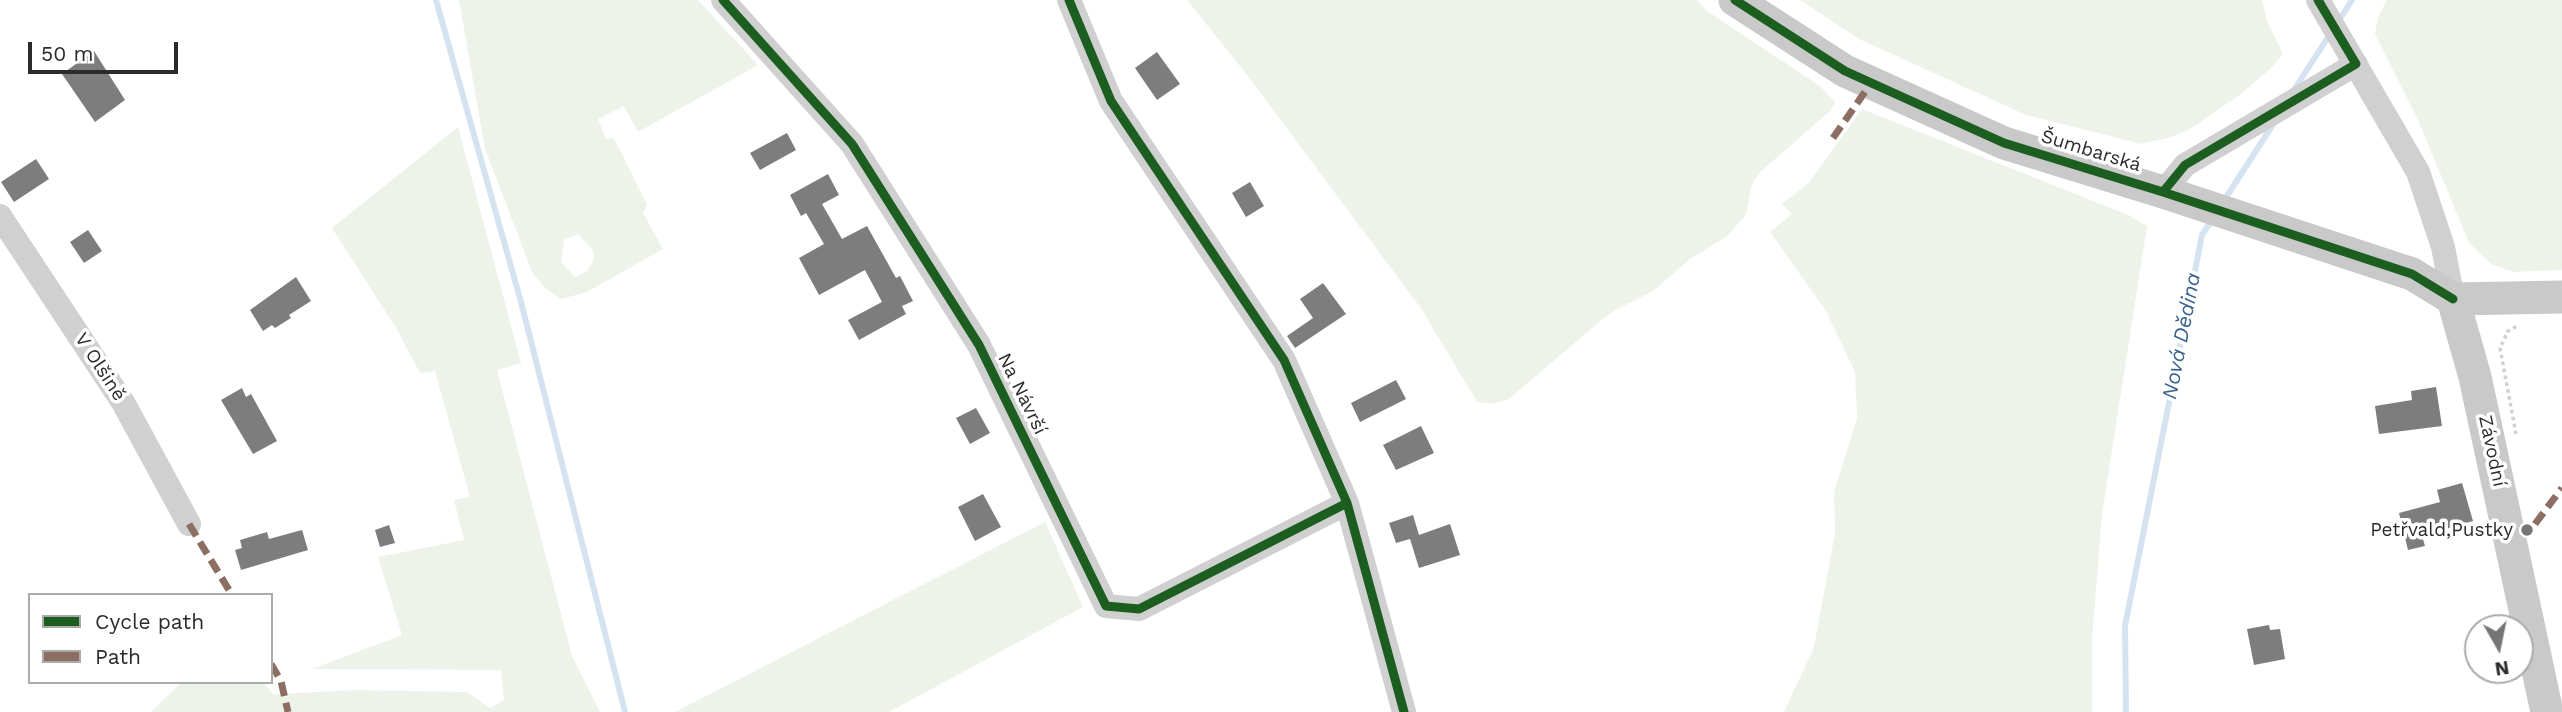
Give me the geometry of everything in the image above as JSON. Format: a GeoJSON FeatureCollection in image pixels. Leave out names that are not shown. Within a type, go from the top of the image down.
{"type":"FeatureCollection","features":[{"type":"Feature","properties":{"kind":"street","name":"Na Návrší"},"geometry":{"type":"LineString","coordinates":[[723,0],[852,144],[971,333],[1106,606],[1139,609],[1347,503]]}},
{"type":"Feature","properties":{"kind":"street"},"geometry":{"type":"LineString","coordinates":[[1069,0],[1111,101],[1284,360],[1347,503],[1404,712]]}},
{"type":"Feature","properties":{"kind":"street","name":"Šumbarská"},"geometry":{"type":"LineString","coordinates":[[1735,0],[1845,71],[2004,143],[2163,191],[2412,274],[2453,299]]}},
{"type":"Feature","properties":{"kind":"street"},"geometry":{"type":"LineString","coordinates":[[2319,0],[2418,172],[2444,247],[2453,299],[2562,297]]}},
{"type":"Feature","properties":{"kind":"street"},"geometry":{"type":"LineString","coordinates":[[2163,191],[2185,165],[2356,65]]}},
{"type":"Feature","properties":{"kind":"street","name":"V Olšině"},"geometry":{"type":"LineString","coordinates":[[0,216],[124,404],[189,524]]}},
{"type":"Feature","properties":{"kind":"street","name":"Závodní"},"geometry":{"type":"LineString","coordinates":[[2453,299],[2475,377],[2547,712]]}},
{"type":"Feature","properties":{"kind":"path"},"geometry":{"type":"LineString","coordinates":[[2519,445],[2500,348],[2508,331],[2527,319]]}},
{"type":"Feature","properties":{"kind":"shaded area"},"geometry":{"type":"Polygon","coordinates":[[[459,0],[698,0],[758,65],[638,132],[624,106],[598,119],[606,139],[614,138],[647,205],[643,213],[663,249],[587,292],[561,299],[545,288],[532,272],[485,149],[459,0]],[[578,234],[564,240],[561,262],[575,277],[587,271],[594,259],[593,250],[578,234]]]}},
{"type":"Feature","properties":{"kind":"shaded area"},"geometry":{"type":"Polygon","coordinates":[[[1187,0],[1697,0],[1707,11],[1820,86],[1835,102],[1830,111],[1759,173],[1752,184],[1746,215],[1726,237],[1690,259],[1653,291],[1615,310],[1509,399],[1492,404],[1477,402],[1420,307],[1247,75],[1187,0]]]}},
{"type":"Feature","properties":{"kind":"shaded area"},"geometry":{"type":"Polygon","coordinates":[[[1800,0],[2262,0],[2267,21],[2283,54],[2241,94],[2190,129],[2169,138],[2141,144],[2026,115],[1859,39],[1800,0]]]}},
{"type":"Feature","properties":{"kind":"shaded area"},"geometry":{"type":"Polygon","coordinates":[[[2387,0],[2562,0],[2562,270],[2513,272],[2491,264],[2469,243],[2418,120],[2375,34],[2378,17],[2387,0]]]}},
{"type":"Feature","properties":{"kind":"shaded area"},"geometry":{"type":"Polygon","coordinates":[[[1862,109],[2126,214],[2147,226],[2102,515],[2092,639],[2092,712],[1784,712],[1814,647],[1835,533],[1834,492],[1857,418],[1855,372],[1826,311],[1770,232],[1792,214],[1782,204],[1809,183],[1862,109]]]}},
{"type":"Feature","properties":{"kind":"shaded area"},"geometry":{"type":"Polygon","coordinates":[[[458,127],[521,363],[497,370],[572,656],[600,712],[151,712],[180,684],[265,684],[273,694],[357,690],[467,692],[490,708],[504,700],[501,670],[312,669],[402,635],[378,557],[464,540],[454,500],[470,497],[435,371],[420,373],[396,328],[332,228],[458,127]]]}},
{"type":"Feature","properties":{"kind":"shaded area"},"geometry":{"type":"Polygon","coordinates":[[[1045,522],[1083,607],[889,712],[675,712],[1045,522]]]}},
{"type":"Feature","properties":{"kind":"building"},"geometry":{"type":"Polygon","coordinates":[[[94,51],[125,100],[95,122],[62,74],[94,51]]]}},
{"type":"Feature","properties":{"kind":"building"},"geometry":{"type":"Polygon","coordinates":[[[1157,52],[1180,84],[1157,100],[1135,68],[1157,52]]]}},
{"type":"Feature","properties":{"kind":"building"},"geometry":{"type":"Polygon","coordinates":[[[787,133],[796,150],[760,170],[750,153],[787,133]]]}},
{"type":"Feature","properties":{"kind":"building"},"geometry":{"type":"Polygon","coordinates":[[[36,159],[49,179],[14,202],[1,182],[36,159]]]}},
{"type":"Feature","properties":{"kind":"building"},"geometry":{"type":"Polygon","coordinates":[[[828,174],[839,195],[822,204],[842,239],[867,226],[896,278],[900,276],[913,301],[902,306],[906,314],[859,340],[848,320],[882,302],[865,270],[819,295],[799,258],[824,244],[806,213],[801,216],[790,195],[828,174]]]}},
{"type":"Feature","properties":{"kind":"building"},"geometry":{"type":"Polygon","coordinates":[[[1250,182],[1264,206],[1246,217],[1232,193],[1250,182]]]}},
{"type":"Feature","properties":{"kind":"building"},"geometry":{"type":"Polygon","coordinates":[[[88,230],[102,251],[84,263],[70,242],[88,230]]]}},
{"type":"Feature","properties":{"kind":"building"},"geometry":{"type":"Polygon","coordinates":[[[296,277],[311,301],[275,328],[272,325],[263,331],[250,310],[296,277]]]}},
{"type":"Feature","properties":{"kind":"building"},"geometry":{"type":"Polygon","coordinates":[[[1323,283],[1346,314],[1295,348],[1287,336],[1313,318],[1300,299],[1323,283]]]}},
{"type":"Feature","properties":{"kind":"building"},"geometry":{"type":"Polygon","coordinates":[[[1396,380],[1406,399],[1360,422],[1351,403],[1396,380]]]}},
{"type":"Feature","properties":{"kind":"building"},"geometry":{"type":"Polygon","coordinates":[[[2436,387],[2442,426],[2379,434],[2375,406],[2412,400],[2411,391],[2436,387]]]}},
{"type":"Feature","properties":{"kind":"building"},"geometry":{"type":"Polygon","coordinates":[[[242,388],[246,397],[251,394],[277,441],[253,454],[221,400],[242,388]]]}},
{"type":"Feature","properties":{"kind":"building"},"geometry":{"type":"Polygon","coordinates":[[[976,408],[990,433],[970,444],[956,418],[976,408]]]}},
{"type":"Feature","properties":{"kind":"building"},"geometry":{"type":"Polygon","coordinates":[[[1421,426],[1434,453],[1396,470],[1383,445],[1421,426]]]}},
{"type":"Feature","properties":{"kind":"building"},"geometry":{"type":"Polygon","coordinates":[[[2462,483],[2473,521],[2422,536],[2425,546],[2408,550],[2399,513],[2440,502],[2437,490],[2462,483]]]}},
{"type":"Feature","properties":{"kind":"building"},"geometry":{"type":"Polygon","coordinates":[[[983,494],[1001,527],[975,541],[958,507],[983,494]]]}},
{"type":"Feature","properties":{"kind":"building"},"geometry":{"type":"Polygon","coordinates":[[[1413,515],[1419,535],[1450,524],[1460,555],[1419,568],[1410,539],[1396,543],[1389,523],[1413,515]]]}},
{"type":"Feature","properties":{"kind":"building"},"geometry":{"type":"Polygon","coordinates":[[[389,525],[395,543],[380,547],[375,530],[389,525]]]}},
{"type":"Feature","properties":{"kind":"building"},"geometry":{"type":"Polygon","coordinates":[[[302,530],[308,550],[241,570],[235,550],[242,548],[240,540],[267,532],[269,539],[302,530]]]}},
{"type":"Feature","properties":{"kind":"building"},"geometry":{"type":"Polygon","coordinates":[[[2269,625],[2270,630],[2280,629],[2285,659],[2254,665],[2247,629],[2269,625]]]}},
{"type":"Feature","properties":{"kind":"waterway"},"geometry":{"type":"LineString","coordinates":[[436,0],[521,302],[625,712]]}},
{"type":"Feature","properties":{"kind":"waterway","name":"Nová Dědina"},"geometry":{"type":"LineString","coordinates":[[2338,22],[2352,0]]}},
{"type":"Feature","properties":{"kind":"waterway","name":"Nová Dědina"},"geometry":{"type":"LineString","coordinates":[[2294,90],[2330,34]]}},
{"type":"Feature","properties":{"kind":"waterway","name":"Nová Dědina"},"geometry":{"type":"LineString","coordinates":[[2223,202],[2274,123]]}},
{"type":"Feature","properties":{"kind":"waterway","name":"Nová Dědina"},"geometry":{"type":"LineString","coordinates":[[2126,712],[2125,626],[2202,235],[2212,220]]}},
{"type":"Feature","properties":{"kind":"marked path"},"geometry":{"type":"LineString","coordinates":[[1833,138],[1871,83]]}},
{"type":"Feature","properties":{"kind":"marked path"},"geometry":{"type":"LineString","coordinates":[[2535,524],[2562,488]]}},
{"type":"Feature","properties":{"kind":"marked path"},"geometry":{"type":"LineString","coordinates":[[189,524],[231,593]]}},
{"type":"Feature","properties":{"kind":"marked path"},"geometry":{"type":"LineString","coordinates":[[273,667],[281,681],[288,712]]}},
{"type":"Feature","properties":{"kind":"cycle path"},"geometry":{"type":"LineString","coordinates":[[723,0],[852,144],[979,345],[1106,606],[1139,609],[1347,503]]}},
{"type":"Feature","properties":{"kind":"cycle path"},"geometry":{"type":"LineString","coordinates":[[1069,0],[1111,101],[1284,360],[1347,503],[1404,712]]}},
{"type":"Feature","properties":{"kind":"cycle path"},"geometry":{"type":"LineString","coordinates":[[1735,0],[1845,71],[2004,143],[2412,274],[2453,299]]}},
{"type":"Feature","properties":{"kind":"cycle path"},"geometry":{"type":"LineString","coordinates":[[2163,192],[2185,165],[2356,64],[2318,0]]}},
{"type":"Feature","properties":{"kind":"place","name":"Petřvald,Pustky"},"geometry":{"type":"Point","coordinates":[2527,530]}}]}
